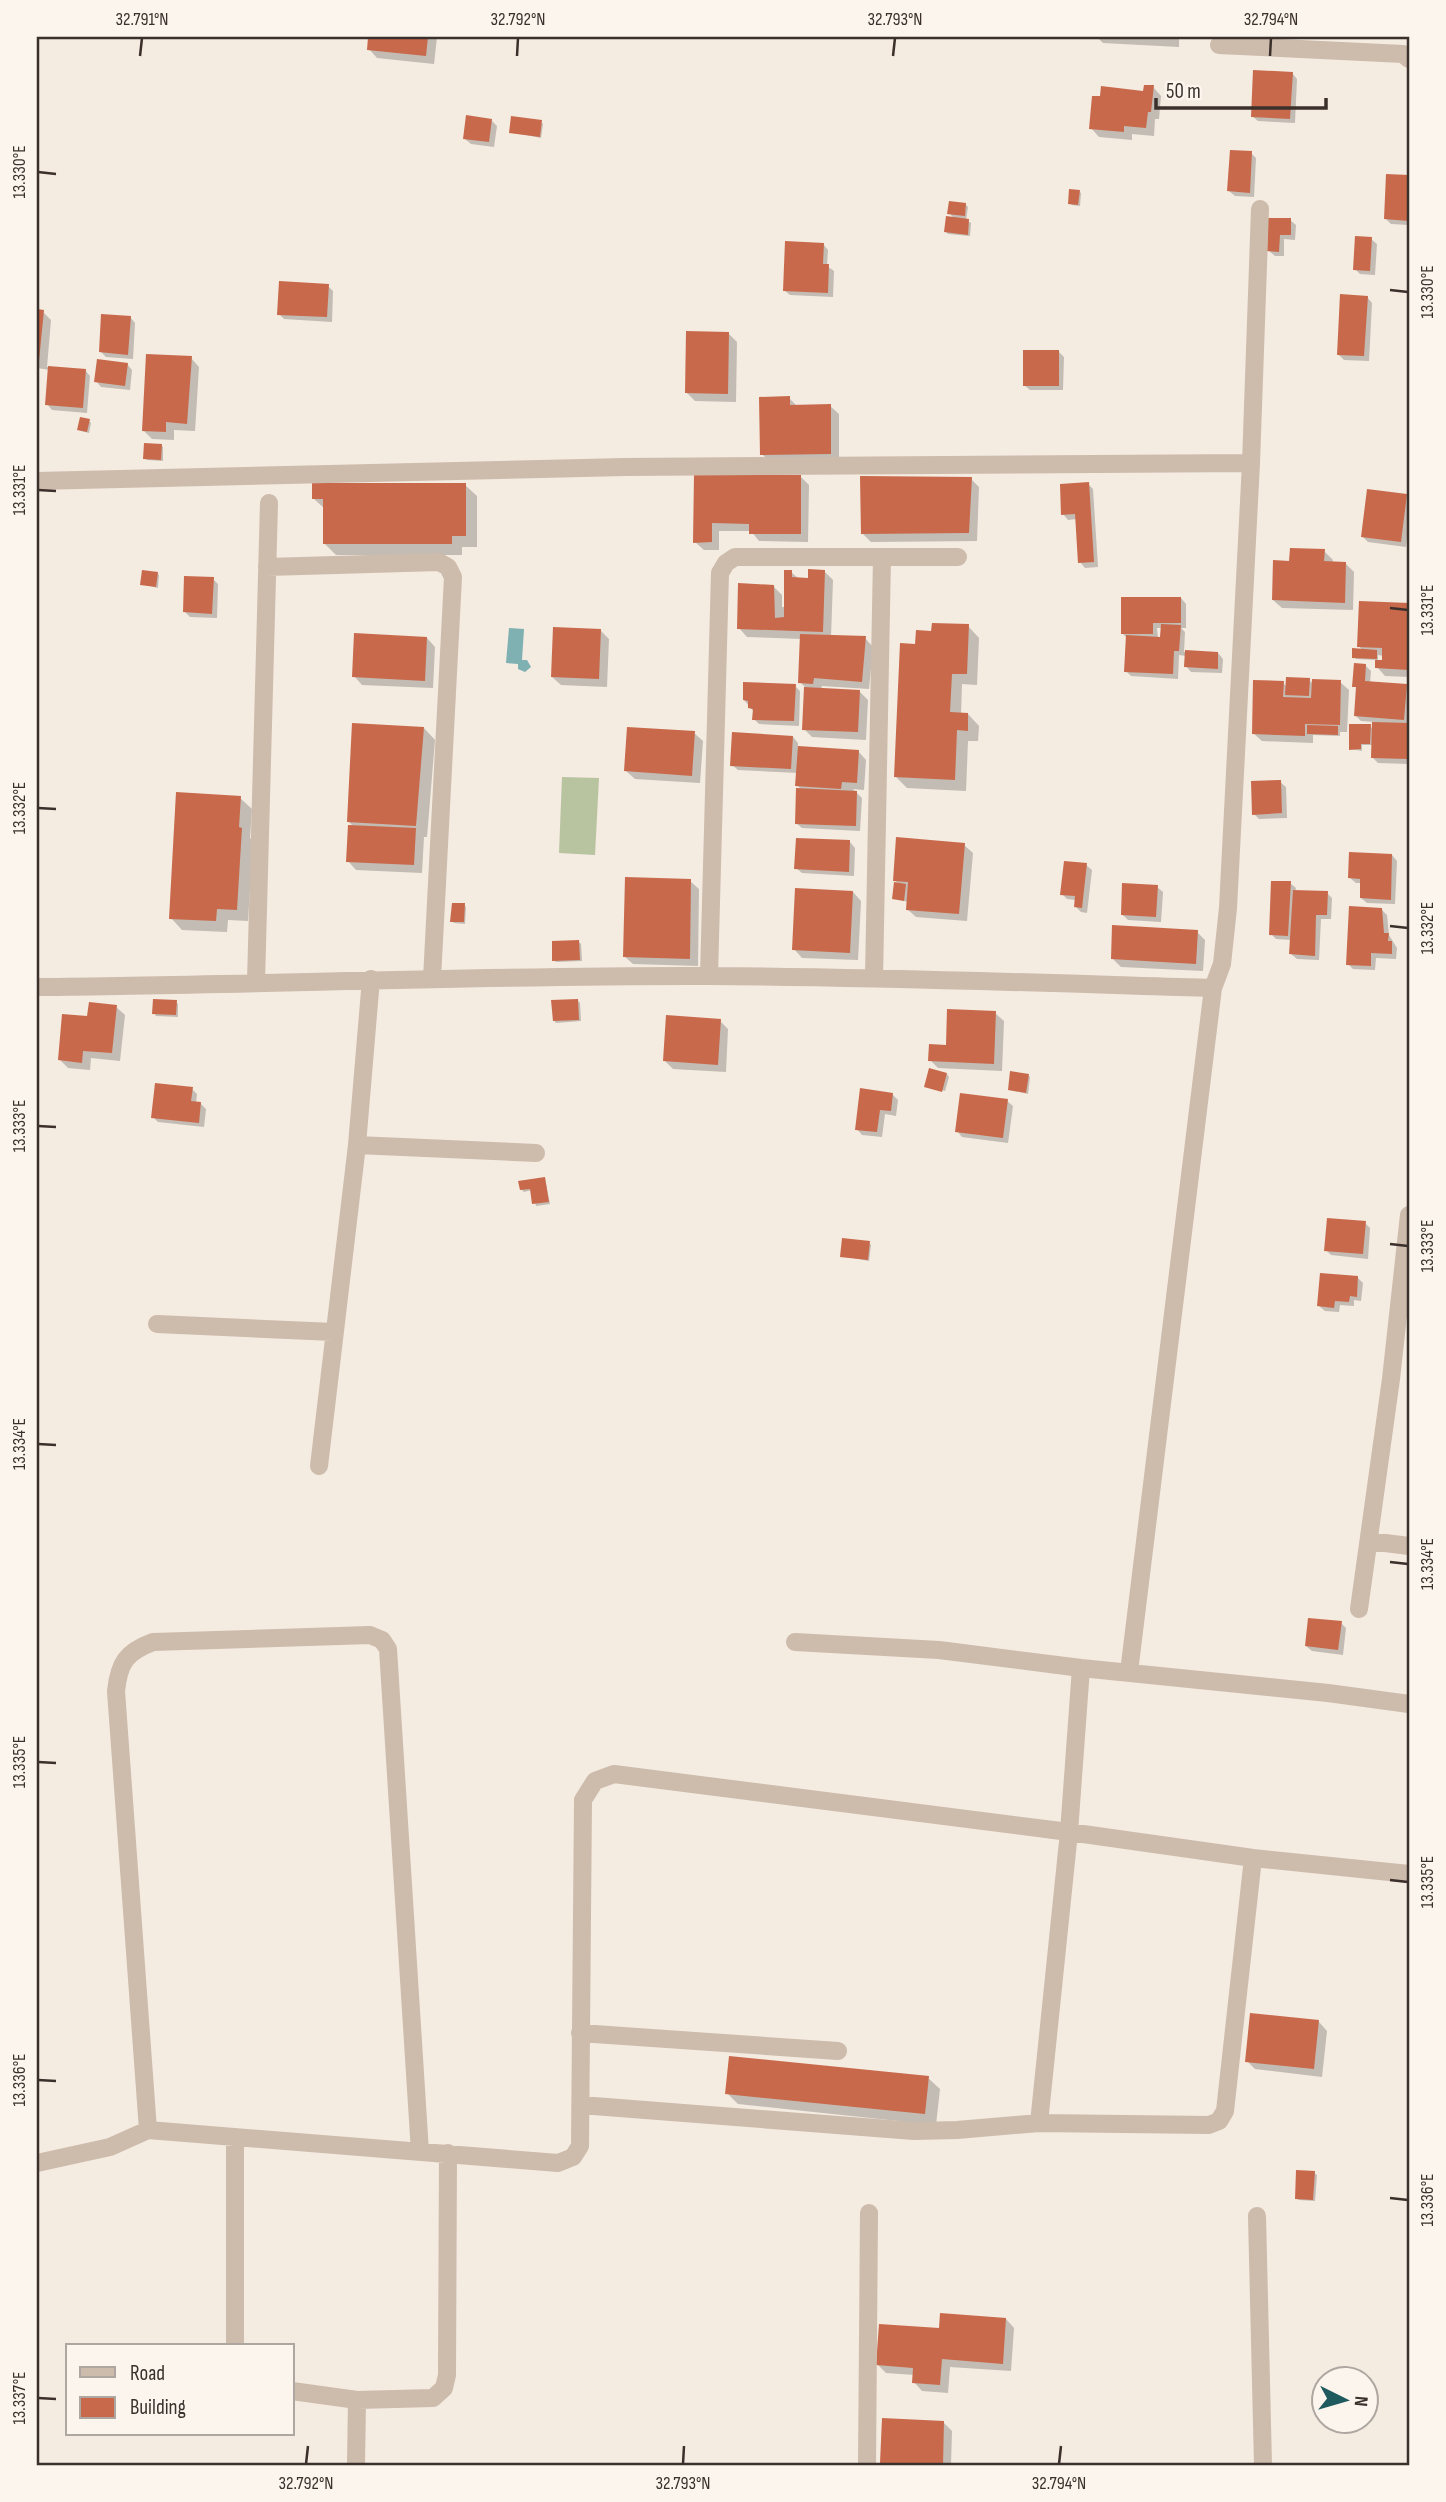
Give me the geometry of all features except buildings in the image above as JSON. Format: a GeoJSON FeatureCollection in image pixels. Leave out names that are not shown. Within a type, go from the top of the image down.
{"type":"FeatureCollection","features":[{"type":"Feature","properties":{"kind":"street"},"geometry":{"type":"LineString","coordinates":[[1219,45],[1403,54],[1409,59]]}},
{"type":"Feature","properties":{"kind":"street"},"geometry":{"type":"LineString","coordinates":[[1129,1672],[1213,988],[1222,964],[1228,908],[1251,463],[1260,209]]}},
{"type":"Feature","properties":{"kind":"street"},"geometry":{"type":"LineString","coordinates":[[37,481],[625,467],[1251,463]]}},
{"type":"Feature","properties":{"kind":"street"},"geometry":{"type":"LineString","coordinates":[[256,982],[269,502]]}},
{"type":"Feature","properties":{"kind":"street"},"geometry":{"type":"LineString","coordinates":[[709,976],[720,573],[726,563],[736,557],[958,557]]}},
{"type":"Feature","properties":{"kind":"street"},"geometry":{"type":"LineString","coordinates":[[874,978],[882,557]]}},
{"type":"Feature","properties":{"kind":"street"},"geometry":{"type":"LineString","coordinates":[[267,567],[439,562],[448,567],[453,577],[432,979]]}},
{"type":"Feature","properties":{"kind":"street"},"geometry":{"type":"LineString","coordinates":[[37,987],[371,979],[709,976],[1213,988]]}},
{"type":"Feature","properties":{"kind":"street"},"geometry":{"type":"LineString","coordinates":[[319,1466],[357,1144],[371,979]]}},
{"type":"Feature","properties":{"kind":"street"},"geometry":{"type":"LineString","coordinates":[[357,1144],[536,1153]]}},
{"type":"Feature","properties":{"kind":"street"},"geometry":{"type":"LineString","coordinates":[[1359,1609],[1391,1379],[1409,1215]]}},
{"type":"Feature","properties":{"kind":"street"},"geometry":{"type":"LineString","coordinates":[[157,1324],[333,1332]]}},
{"type":"Feature","properties":{"kind":"street"},"geometry":{"type":"LineString","coordinates":[[1391,1379],[1409,1380]]}},
{"type":"Feature","properties":{"kind":"street"},"geometry":{"type":"LineString","coordinates":[[1369,1541],[1409,1546]]}},
{"type":"Feature","properties":{"kind":"street"},"geometry":{"type":"LineString","coordinates":[[148,2130],[117,1705],[118,1671],[135,1649],[153,1642],[370,1635],[382,1640],[388,1649],[420,2152]]}},
{"type":"Feature","properties":{"kind":"street"},"geometry":{"type":"LineString","coordinates":[[795,1642],[939,1650],[1409,1704]]}},
{"type":"Feature","properties":{"kind":"street"},"geometry":{"type":"LineString","coordinates":[[1039,2123],[1069,1832],[1081,1668]]}},
{"type":"Feature","properties":{"kind":"street"},"geometry":{"type":"LineString","coordinates":[[37,2163],[110,2147],[148,2130],[558,2163],[573,2157],[580,2146],[583,1800],[595,1781],[614,1774],[1253,1858],[1409,1874]]}},
{"type":"Feature","properties":{"kind":"street"},"geometry":{"type":"LineString","coordinates":[[581,2105],[914,2131],[1039,2123],[1209,2125],[1219,2121],[1225,2111],[1253,1858]]}},
{"type":"Feature","properties":{"kind":"street"},"geometry":{"type":"LineString","coordinates":[[580,2033],[838,2052]]}},
{"type":"Feature","properties":{"kind":"street"},"geometry":{"type":"LineString","coordinates":[[235,2137],[235,2344]]}},
{"type":"Feature","properties":{"kind":"street"},"geometry":{"type":"LineString","coordinates":[[294,2392],[357,2399],[433,2398],[444,2388],[447,2375],[447,2153]]}},
{"type":"Feature","properties":{"kind":"street"},"geometry":{"type":"LineString","coordinates":[[867,2465],[869,2213]]}},
{"type":"Feature","properties":{"kind":"street"},"geometry":{"type":"LineString","coordinates":[[1257,2216],[1264,2465]]}},
{"type":"Feature","properties":{"kind":"street"},"geometry":{"type":"LineString","coordinates":[[356,2465],[357,2399]]}},
{"type":"Feature","properties":{"kind":"green space"},"geometry":{"type":"Polygon","coordinates":[[[562,777],[599,778],[595,855],[559,853],[562,777]]]}},
{"type":"Feature","properties":{"kind":"water"},"geometry":{"type":"Polygon","coordinates":[[[509,628],[524,629],[522,660],[527,660],[531,667],[525,672],[518,669],[518,664],[506,663],[509,628]]]}}]}
